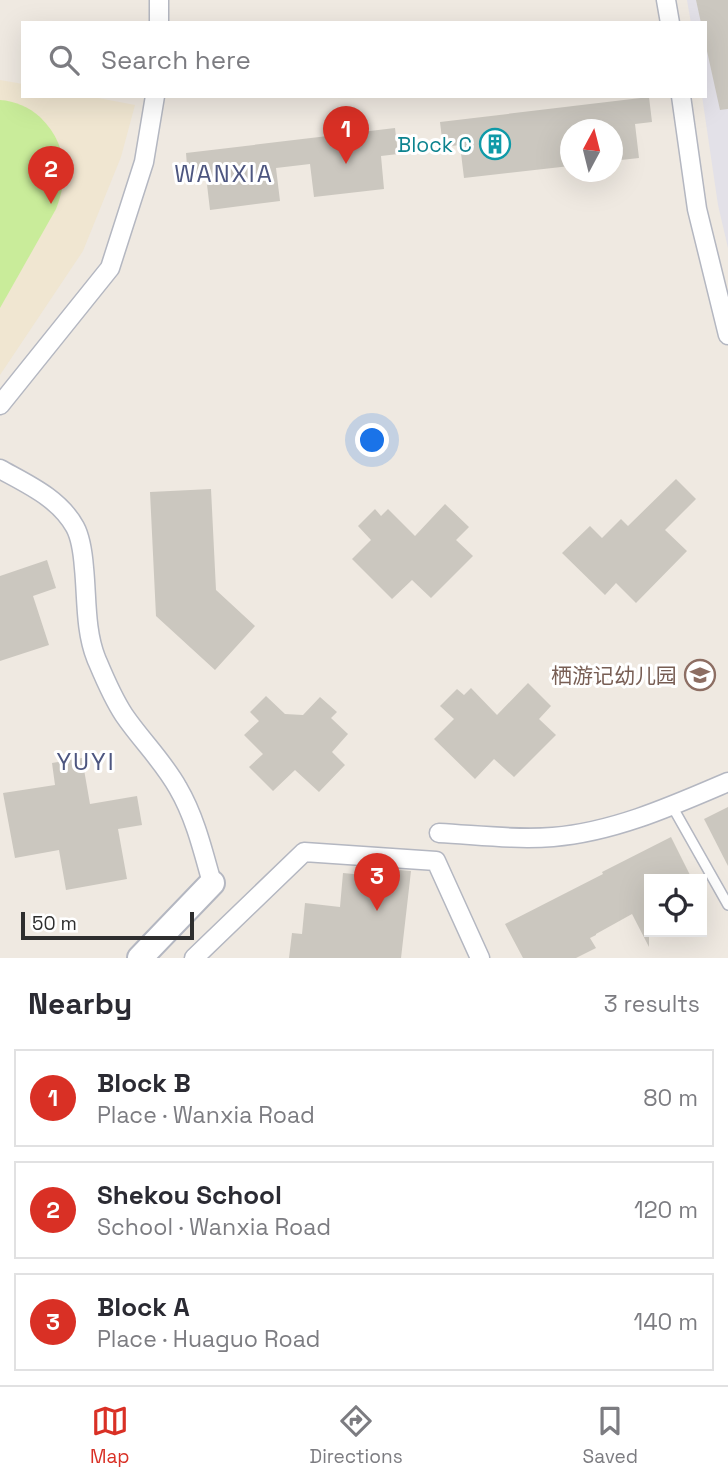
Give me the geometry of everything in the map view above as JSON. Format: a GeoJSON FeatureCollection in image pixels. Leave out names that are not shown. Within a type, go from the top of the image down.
{"type":"FeatureCollection","features":[{"type":"Feature","properties":{"kind":"street"},"geometry":{"type":"LineString","coordinates":[[159,0],[159,21]]}},
{"type":"Feature","properties":{"kind":"street"},"geometry":{"type":"LineString","coordinates":[[666,0],[670,21]]}},
{"type":"Feature","properties":{"kind":"street"},"geometry":{"type":"LineString","coordinates":[[0,405],[110,268],[144,162],[155,98]]}},
{"type":"Feature","properties":{"kind":"street"},"geometry":{"type":"LineString","coordinates":[[681,98],[698,209],[728,335]]}},
{"type":"Feature","properties":{"kind":"street"},"geometry":{"type":"LineString","coordinates":[[0,469],[47,495],[66,513],[76,529],[83,553],[88,621],[94,654],[124,715],[166,769],[190,811],[212,883],[139,958]]}},
{"type":"Feature","properties":{"kind":"street"},"geometry":{"type":"LineString","coordinates":[[439,833],[554,837],[617,825],[672,806],[728,782]]}},
{"type":"Feature","properties":{"kind":"street"},"geometry":{"type":"LineString","coordinates":[[194,958],[304,852],[436,861],[480,958]]}},
{"type":"Feature","properties":{"kind":"lane"},"geometry":{"type":"LineString","coordinates":[[672,806],[728,905]]}},
{"type":"Feature","properties":{"kind":"shaded area"},"geometry":{"type":"Polygon","coordinates":[[[687,0],[728,0],[728,248],[718,205],[702,98],[707,98],[707,21],[691,21],[687,0]]]}},
{"type":"Feature","properties":{"kind":"shaded area"},"geometry":{"type":"Polygon","coordinates":[[[0,80],[21,84],[21,98],[98,98],[135,105],[121,157],[83,251],[0,375],[0,80]]]}},
{"type":"Feature","properties":{"kind":"green space"},"geometry":{"type":"Polygon","coordinates":[[[0,100],[26,107],[49,127],[60,149],[64,172],[56,209],[0,308],[0,100]]]}},
{"type":"Feature","properties":{"kind":"building"},"geometry":{"type":"Polygon","coordinates":[[[696,0],[728,0],[728,109],[720,110],[707,51],[707,21],[701,21],[696,0]]]}},
{"type":"Feature","properties":{"kind":"building"},"geometry":{"type":"Polygon","coordinates":[[[649,98],[652,122],[635,124],[639,158],[623,160],[623,119],[560,119],[560,167],[464,178],[460,145],[443,147],[440,122],[649,98]]]}},
{"type":"Feature","properties":{"kind":"building"},"geometry":{"type":"Polygon","coordinates":[[[395,128],[398,154],[381,156],[384,189],[314,197],[310,164],[276,168],[280,201],[210,210],[206,176],[188,178],[186,153],[395,128]]]}},
{"type":"Feature","properties":{"kind":"building"},"geometry":{"type":"Polygon","coordinates":[[[676,479],[696,499],[665,530],[687,551],[636,603],[616,583],[605,595],[562,553],[590,526],[602,538],[621,519],[628,526],[676,479]]]}},
{"type":"Feature","properties":{"kind":"building"},"geometry":{"type":"Polygon","coordinates":[[[211,489],[216,590],[255,626],[215,670],[156,616],[150,492],[211,489]]]}},
{"type":"Feature","properties":{"kind":"building"},"geometry":{"type":"Polygon","coordinates":[[[445,504],[469,527],[456,540],[473,556],[431,598],[412,580],[392,599],[352,559],[371,540],[358,526],[375,509],[381,516],[388,509],[415,536],[445,504]]]}},
{"type":"Feature","properties":{"kind":"building"},"geometry":{"type":"Polygon","coordinates":[[[47,560],[56,588],[33,596],[49,645],[0,661],[0,576],[47,560]]]}},
{"type":"Feature","properties":{"kind":"building"},"geometry":{"type":"Polygon","coordinates":[[[528,683],[551,706],[539,719],[556,735],[514,777],[494,759],[475,779],[434,739],[454,719],[440,706],[457,689],[464,695],[471,688],[497,715],[528,683]]]}},
{"type":"Feature","properties":{"kind":"building"},"geometry":{"type":"Polygon","coordinates":[[[266,696],[285,714],[303,715],[320,697],[337,712],[331,718],[348,734],[332,752],[345,765],[319,792],[295,770],[273,791],[249,767],[263,754],[244,735],[259,721],[250,712],[266,696]]]}},
{"type":"Feature","properties":{"kind":"building"},"geometry":{"type":"Polygon","coordinates":[[[82,758],[90,804],[137,796],[142,825],[118,829],[127,879],[66,890],[59,850],[15,858],[3,793],[55,785],[52,763],[82,758]]]}},
{"type":"Feature","properties":{"kind":"building"},"geometry":{"type":"Polygon","coordinates":[[[728,807],[728,866],[704,819],[728,807]]]}},
{"type":"Feature","properties":{"kind":"building"},"geometry":{"type":"Polygon","coordinates":[[[671,837],[690,874],[644,874],[644,937],[649,937],[649,947],[632,914],[590,938],[596,948],[576,958],[523,958],[505,924],[603,874],[602,872],[671,837]]]}},
{"type":"Feature","properties":{"kind":"building"},"geometry":{"type":"Polygon","coordinates":[[[374,868],[411,871],[401,958],[289,958],[292,933],[302,934],[305,903],[340,907],[343,873],[374,876],[374,868]]]}},
{"type":"Feature","properties":{"kind":"place","name":"Block C"},"geometry":{"type":"Point","coordinates":[495,144]}},
{"type":"Feature","properties":{"kind":"place","name":"Block B"},"geometry":{"type":"Point","coordinates":[346,164]}},
{"type":"Feature","properties":{"kind":"place","name":"Shekou School"},"geometry":{"type":"Point","coordinates":[51,204]}},
{"type":"Feature","properties":{"kind":"place","name":"栖游记幼儿园"},"geometry":{"type":"Point","coordinates":[700,675]}},
{"type":"Feature","properties":{"kind":"place","name":"Block A"},"geometry":{"type":"Point","coordinates":[377,911]}},
{"type":"Feature","properties":{"kind":"district","name":"WANXIA"},"geometry":{"type":"Point","coordinates":[224,173]}},
{"type":"Feature","properties":{"kind":"district","name":"YUYI"},"geometry":{"type":"Point","coordinates":[86,761]}}]}
